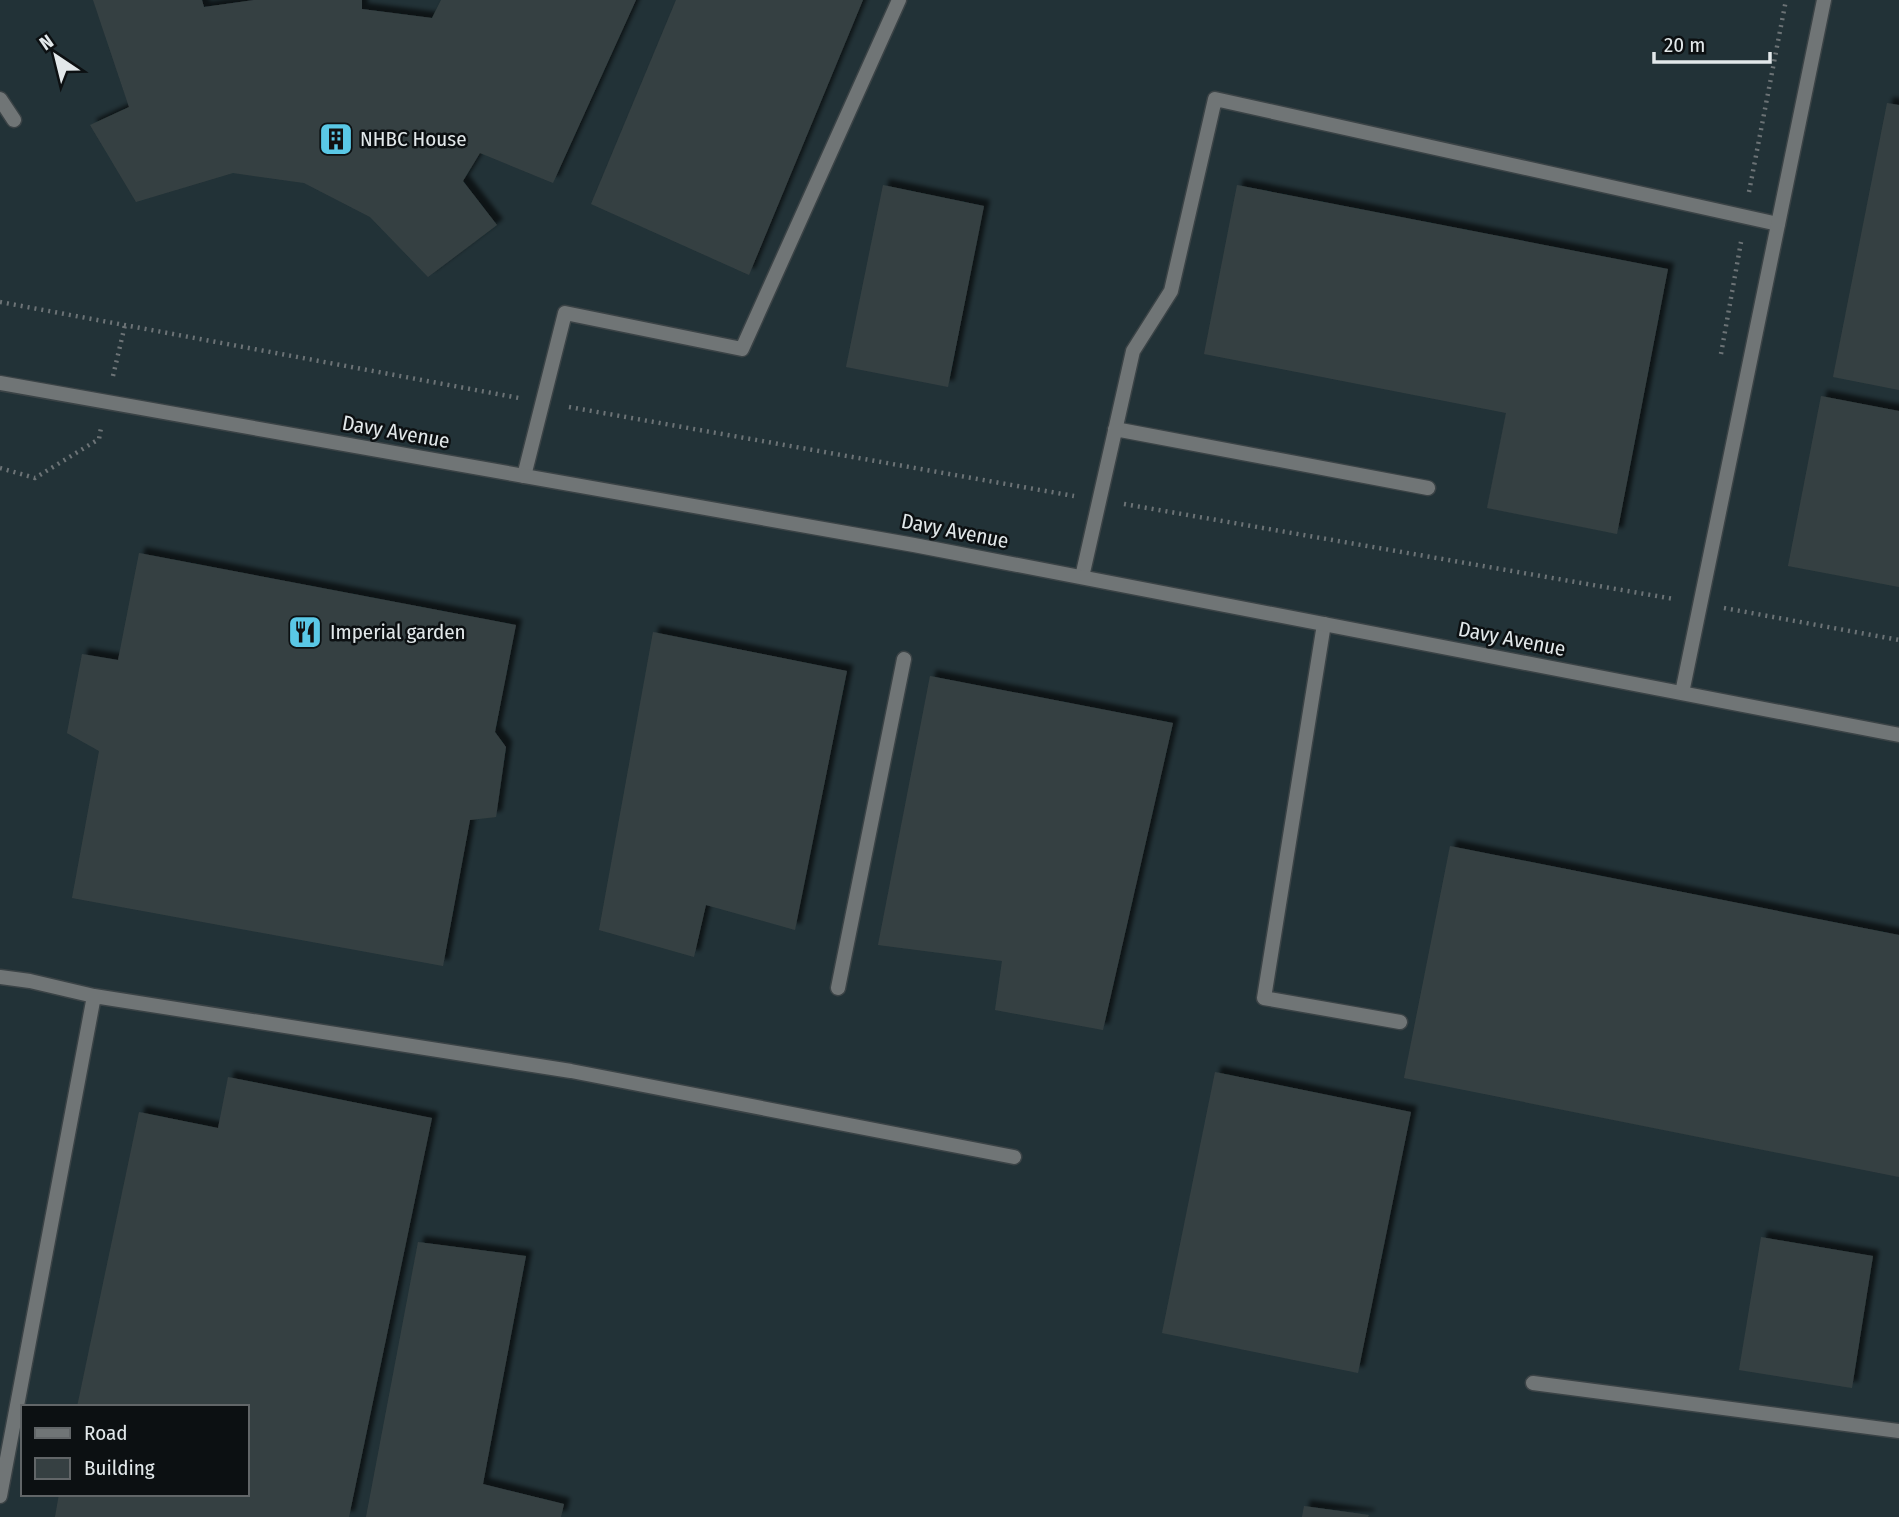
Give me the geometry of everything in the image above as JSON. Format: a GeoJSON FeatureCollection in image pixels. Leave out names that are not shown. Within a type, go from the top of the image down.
{"type":"FeatureCollection","features":[{"type":"Feature","properties":{"kind":"street"},"geometry":{"type":"LineString","coordinates":[[524,476],[565,313],[742,349],[899,0]]}},
{"type":"Feature","properties":{"kind":"street"},"geometry":{"type":"LineString","coordinates":[[1682,693],[1824,0]]}},
{"type":"Feature","properties":{"kind":"street"},"geometry":{"type":"LineString","coordinates":[[0,99],[14,120]]}},
{"type":"Feature","properties":{"kind":"street"},"geometry":{"type":"LineString","coordinates":[[1082,577],[1133,351],[1171,291],[1215,99],[1778,224]]}},
{"type":"Feature","properties":{"kind":"street","name":"Davy Avenue"},"geometry":{"type":"LineString","coordinates":[[0,383],[887,540],[1899,735]]}},
{"type":"Feature","properties":{"kind":"street"},"geometry":{"type":"LineString","coordinates":[[1115,429],[1428,488]]}},
{"type":"Feature","properties":{"kind":"street"},"geometry":{"type":"LineString","coordinates":[[1324,624],[1264,998],[1400,1022]]}},
{"type":"Feature","properties":{"kind":"street"},"geometry":{"type":"LineString","coordinates":[[838,988],[904,659]]}},
{"type":"Feature","properties":{"kind":"street"},"geometry":{"type":"LineString","coordinates":[[0,977],[94,996],[571,1071],[1014,1157]]}},
{"type":"Feature","properties":{"kind":"street"},"geometry":{"type":"LineString","coordinates":[[0,1496],[94,996]]}},
{"type":"Feature","properties":{"kind":"street"},"geometry":{"type":"LineString","coordinates":[[1533,1383],[1899,1431]]}},
{"type":"Feature","properties":{"kind":"path"},"geometry":{"type":"LineString","coordinates":[[1720,358],[1786,0]]}},
{"type":"Feature","properties":{"kind":"path"},"geometry":{"type":"LineString","coordinates":[[0,302],[543,402],[1899,640]]}},
{"type":"Feature","properties":{"kind":"shaded area"},"geometry":{"type":"Polygon","coordinates":[[[0,0],[1899,0],[1899,1517],[0,1517],[0,0]]]}},
{"type":"Feature","properties":{"kind":"building","name":"NHBC House"},"geometry":{"type":"Polygon","coordinates":[[[93,0],[202,0],[204,7],[254,0],[362,0],[362,9],[432,18],[441,0],[636,0],[553,183],[480,153],[463,181],[497,225],[428,277],[370,217],[304,183],[233,173],[136,202],[90,125],[129,107],[93,0]]]}},
{"type":"Feature","properties":{"kind":"building"},"geometry":{"type":"Polygon","coordinates":[[[676,0],[863,0],[749,275],[591,204],[676,0]]]}},
{"type":"Feature","properties":{"kind":"building"},"geometry":{"type":"Polygon","coordinates":[[[1887,103],[1899,105],[1899,390],[1833,377],[1887,103]]]}},
{"type":"Feature","properties":{"kind":"building"},"geometry":{"type":"Polygon","coordinates":[[[883,185],[984,206],[948,387],[846,367],[883,185]]]}},
{"type":"Feature","properties":{"kind":"building"},"geometry":{"type":"Polygon","coordinates":[[[1237,185],[1668,269],[1617,534],[1487,508],[1506,413],[1204,354],[1237,185]]]}},
{"type":"Feature","properties":{"kind":"building"},"geometry":{"type":"Polygon","coordinates":[[[1821,396],[1899,411],[1899,587],[1788,566],[1821,396]]]}},
{"type":"Feature","properties":{"kind":"building"},"geometry":{"type":"Polygon","coordinates":[[[139,553],[516,625],[495,732],[506,747],[496,817],[470,820],[443,966],[72,898],[99,751],[67,733],[82,654],[118,660],[139,553]]]}},
{"type":"Feature","properties":{"kind":"building"},"geometry":{"type":"Polygon","coordinates":[[[653,632],[847,671],[795,930],[706,905],[694,957],[599,930],[653,632]]]}},
{"type":"Feature","properties":{"kind":"building"},"geometry":{"type":"Polygon","coordinates":[[[930,676],[1173,723],[1103,1030],[995,1010],[1002,961],[878,945],[930,676]]]}},
{"type":"Feature","properties":{"kind":"building"},"geometry":{"type":"Polygon","coordinates":[[[1450,846],[1899,935],[1899,1177],[1404,1078],[1450,846]]]}},
{"type":"Feature","properties":{"kind":"building"},"geometry":{"type":"Polygon","coordinates":[[[1215,1072],[1411,1112],[1358,1373],[1162,1333],[1215,1072]]]}},
{"type":"Feature","properties":{"kind":"building"},"geometry":{"type":"Polygon","coordinates":[[[228,1077],[432,1118],[349,1517],[55,1517],[59,1496],[248,1496],[248,1405],[77,1405],[139,1112],[218,1128],[228,1077]]]}},
{"type":"Feature","properties":{"kind":"building"},"geometry":{"type":"Polygon","coordinates":[[[1761,1237],[1873,1256],[1852,1388],[1739,1370],[1761,1237]]]}},
{"type":"Feature","properties":{"kind":"building"},"geometry":{"type":"Polygon","coordinates":[[[418,1242],[526,1256],[483,1484],[564,1504],[561,1517],[366,1517],[418,1242]]]}},
{"type":"Feature","properties":{"kind":"building"},"geometry":{"type":"Polygon","coordinates":[[[1304,1506],[1369,1515],[1302,1517],[1304,1506]]]}},
{"type":"Feature","properties":{"kind":"place","name":"NHBC House"},"geometry":{"type":"Point","coordinates":[336,139]}},
{"type":"Feature","properties":{"kind":"place","name":"Imperial garden"},"geometry":{"type":"Point","coordinates":[305,632]}}]}
